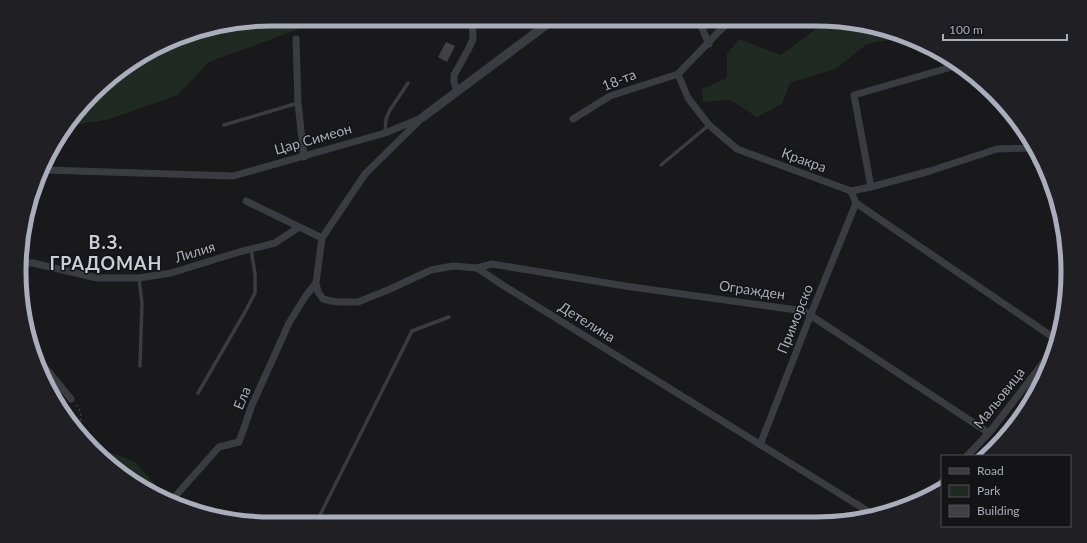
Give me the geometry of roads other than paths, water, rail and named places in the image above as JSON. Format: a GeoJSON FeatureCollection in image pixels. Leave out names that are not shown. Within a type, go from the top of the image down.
{"type":"FeatureCollection","features":[{"type":"Feature","properties":{"kind":"street"},"geometry":{"type":"LineString","coordinates":[[457,91],[454,82],[454,74],[473,39],[472,26]]}},
{"type":"Feature","properties":{"kind":"street","name":"Цар Симеон"},"geometry":{"type":"LineString","coordinates":[[48,170],[233,176],[304,157],[385,133],[423,117],[545,26]]}},
{"type":"Feature","properties":{"kind":"street"},"geometry":{"type":"LineString","coordinates":[[701,26],[709,44]]}},
{"type":"Feature","properties":{"kind":"street"},"geometry":{"type":"LineString","coordinates":[[678,74],[709,44],[725,26]]}},
{"type":"Feature","properties":{"kind":"street"},"geometry":{"type":"LineString","coordinates":[[296,39],[298,103],[304,157]]}},
{"type":"Feature","properties":{"kind":"street"},"geometry":{"type":"LineString","coordinates":[[871,187],[854,95],[952,67]]}},
{"type":"Feature","properties":{"kind":"street","name":"18-та"},"geometry":{"type":"LineString","coordinates":[[573,119],[610,96],[678,74]]}},
{"type":"Feature","properties":{"kind":"street","name":"Кракра"},"geometry":{"type":"LineString","coordinates":[[678,74],[688,98],[708,125],[737,149],[851,191]]}},
{"type":"Feature","properties":{"kind":"street"},"geometry":{"type":"LineString","coordinates":[[316,283],[322,238],[365,174],[423,117]]}},
{"type":"Feature","properties":{"kind":"street"},"geometry":{"type":"LineString","coordinates":[[1027,148],[997,149],[930,171],[851,191],[856,203],[1052,337]]}},
{"type":"Feature","properties":{"kind":"street"},"geometry":{"type":"LineString","coordinates":[[246,201],[322,238]]}},
{"type":"Feature","properties":{"kind":"street","name":"Приморско"},"geometry":{"type":"LineString","coordinates":[[760,445],[856,203]]}},
{"type":"Feature","properties":{"kind":"street","name":"Лилия"},"geometry":{"type":"LineString","coordinates":[[27,263],[34,263],[97,278],[139,278],[171,273],[275,243],[300,227]]}},
{"type":"Feature","properties":{"kind":"street","name":"Огражден"},"geometry":{"type":"LineString","coordinates":[[477,268],[492,264],[625,286],[804,310],[989,433]]}},
{"type":"Feature","properties":{"kind":"street","name":"Детелина"},"geometry":{"type":"LineString","coordinates":[[316,283],[318,292],[323,299],[339,302],[358,302],[431,270],[453,266],[477,268],[868,511]]}},
{"type":"Feature","properties":{"kind":"street","name":"Ела"},"geometry":{"type":"LineString","coordinates":[[175,497],[219,447],[239,442],[252,405],[290,323],[305,297],[316,283]]}},
{"type":"Feature","properties":{"kind":"street","name":"Мальовица"},"geometry":{"type":"LineString","coordinates":[[968,455],[989,433],[1043,364]]}},
{"type":"Feature","properties":{"kind":"street"},"geometry":{"type":"LineString","coordinates":[[50,378],[71,399]]}},
{"type":"Feature","properties":{"kind":"lane"},"geometry":{"type":"LineString","coordinates":[[385,133],[386,119],[390,110],[408,84]]}},
{"type":"Feature","properties":{"kind":"lane"},"geometry":{"type":"LineString","coordinates":[[224,125],[298,103]]}},
{"type":"Feature","properties":{"kind":"lane"},"geometry":{"type":"LineString","coordinates":[[661,165],[708,125]]}},
{"type":"Feature","properties":{"kind":"lane"},"geometry":{"type":"LineString","coordinates":[[198,394],[255,293],[255,274],[251,249]]}},
{"type":"Feature","properties":{"kind":"lane"},"geometry":{"type":"LineString","coordinates":[[139,278],[142,303],[140,366]]}},
{"type":"Feature","properties":{"kind":"lane"},"geometry":{"type":"LineString","coordinates":[[319,517],[412,331],[449,317]]}},
{"type":"Feature","properties":{"kind":"district","name":"В.З. ГРАДОМАН"},"geometry":{"type":"Point","coordinates":[106,253]}}]}
